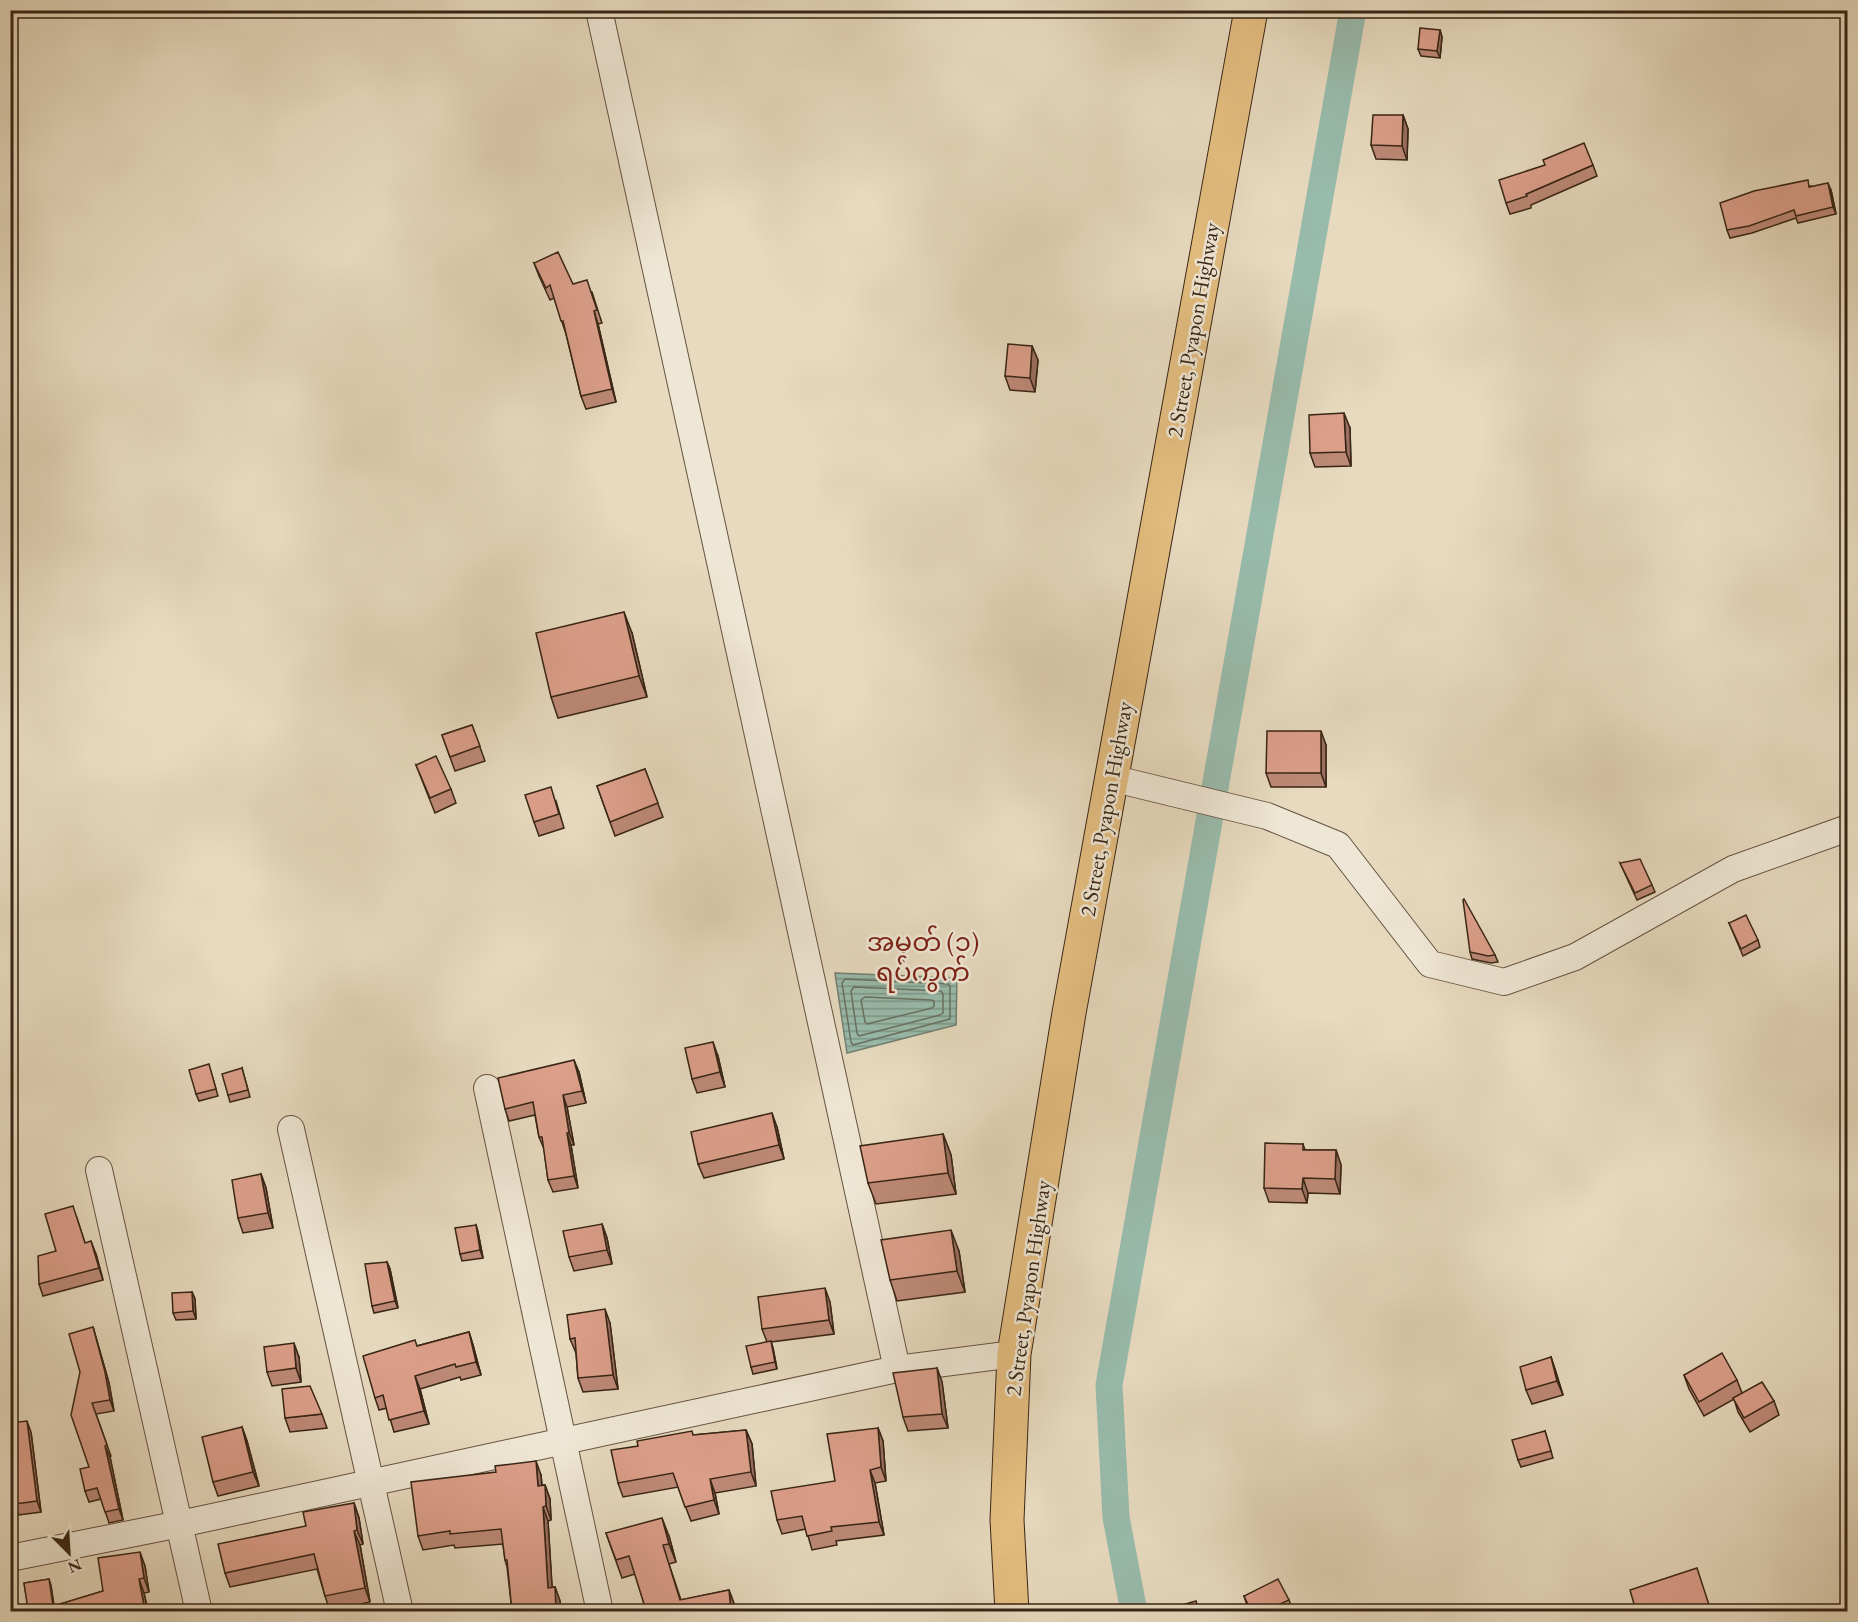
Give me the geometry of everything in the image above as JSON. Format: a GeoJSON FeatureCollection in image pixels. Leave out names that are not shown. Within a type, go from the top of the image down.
{"type":"FeatureCollection","features":[{"type":"Feature","properties":{"kind":"main road","name":"2 Street, Pyapon Highway"},"geometry":{"type":"LineString","coordinates":[[1012,1611],[1006,1520],[1014,1354],[1070,1013],[1251,10]]}},
{"type":"Feature","properties":{"kind":"street"},"geometry":{"type":"LineString","coordinates":[[599,10],[897,1370]]}},
{"type":"Feature","properties":{"kind":"street"},"geometry":{"type":"LineString","coordinates":[[1112,777],[1267,816],[1338,845],[1430,964],[1504,981],[1575,957],[1733,869],[1848,828]]}},
{"type":"Feature","properties":{"kind":"street"},"geometry":{"type":"LineString","coordinates":[[487,1088],[600,1611]]}},
{"type":"Feature","properties":{"kind":"street"},"geometry":{"type":"LineString","coordinates":[[291,1129],[400,1611]]}},
{"type":"Feature","properties":{"kind":"street"},"geometry":{"type":"LineString","coordinates":[[99,1170],[199,1611]]}},
{"type":"Feature","properties":{"kind":"street"},"geometry":{"type":"LineString","coordinates":[[10,1558],[180,1524],[897,1370],[1014,1354]]}},
{"type":"Feature","properties":{"kind":"water"},"geometry":{"type":"Polygon","coordinates":[[[835,973],[957,978],[956,1025],[847,1053],[835,973]]]}},
{"type":"Feature","properties":{"kind":"building"},"geometry":{"type":"Polygon","coordinates":[[[1420,28],[1440,30],[1437,51],[1418,49],[1420,28]]]}},
{"type":"Feature","properties":{"kind":"building"},"geometry":{"type":"Polygon","coordinates":[[[1373,115],[1403,115],[1402,146],[1371,145],[1373,115]]]}},
{"type":"Feature","properties":{"kind":"building"},"geometry":{"type":"Polygon","coordinates":[[[1584,143],[1593,165],[1526,194],[1527,196],[1506,203],[1499,180],[1545,165],[1543,160],[1584,143]]]}},
{"type":"Feature","properties":{"kind":"building"},"geometry":{"type":"Polygon","coordinates":[[[1808,180],[1809,187],[1828,183],[1833,207],[1796,216],[1794,210],[1749,226],[1727,230],[1720,203],[1754,191],[1808,180]]]}},
{"type":"Feature","properties":{"kind":"building"},"geometry":{"type":"Polygon","coordinates":[[[558,252],[573,284],[587,280],[597,310],[594,311],[612,389],[581,396],[563,321],[561,321],[550,285],[546,288],[534,263],[558,252]]]}},
{"type":"Feature","properties":{"kind":"building"},"geometry":{"type":"Polygon","coordinates":[[[1008,344],[1032,346],[1030,378],[1005,376],[1008,344]]]}},
{"type":"Feature","properties":{"kind":"building"},"geometry":{"type":"Polygon","coordinates":[[[1344,413],[1346,452],[1310,453],[1309,415],[1344,413]]]}},
{"type":"Feature","properties":{"kind":"building"},"geometry":{"type":"Polygon","coordinates":[[[624,612],[639,676],[551,697],[536,633],[624,612]]]}},
{"type":"Feature","properties":{"kind":"building"},"geometry":{"type":"Polygon","coordinates":[[[472,725],[480,746],[450,757],[442,735],[472,725]]]}},
{"type":"Feature","properties":{"kind":"building"},"geometry":{"type":"Polygon","coordinates":[[[1267,731],[1321,731],[1321,773],[1266,773],[1267,731]]]}},
{"type":"Feature","properties":{"kind":"building"},"geometry":{"type":"Polygon","coordinates":[[[436,756],[451,789],[430,798],[416,765],[436,756]]]}},
{"type":"Feature","properties":{"kind":"building"},"geometry":{"type":"Polygon","coordinates":[[[645,769],[658,803],[610,822],[597,786],[645,769]]]}},
{"type":"Feature","properties":{"kind":"building"},"geometry":{"type":"Polygon","coordinates":[[[551,787],[559,814],[534,822],[525,795],[551,787]]]}},
{"type":"Feature","properties":{"kind":"building"},"geometry":{"type":"Polygon","coordinates":[[[1640,859],[1652,885],[1635,893],[1620,863],[1640,859]]]}},
{"type":"Feature","properties":{"kind":"building"},"geometry":{"type":"Polygon","coordinates":[[[1464,899],[1495,955],[1488,956],[1470,952],[1464,899]]]}},
{"type":"Feature","properties":{"kind":"building"},"geometry":{"type":"Polygon","coordinates":[[[1746,915],[1758,940],[1741,949],[1729,923],[1746,915]]]}},
{"type":"Feature","properties":{"kind":"building"},"geometry":{"type":"Polygon","coordinates":[[[713,1042],[720,1072],[692,1079],[685,1048],[713,1042]]]}},
{"type":"Feature","properties":{"kind":"building"},"geometry":{"type":"Polygon","coordinates":[[[574,1060],[582,1091],[563,1095],[574,1176],[548,1180],[542,1137],[539,1137],[533,1102],[505,1109],[498,1078],[574,1060]]]}},
{"type":"Feature","properties":{"kind":"building"},"geometry":{"type":"Polygon","coordinates":[[[209,1064],[216,1089],[196,1094],[189,1070],[209,1064]]]}},
{"type":"Feature","properties":{"kind":"building"},"geometry":{"type":"Polygon","coordinates":[[[242,1068],[248,1090],[228,1095],[222,1074],[242,1068]]]}},
{"type":"Feature","properties":{"kind":"building"},"geometry":{"type":"Polygon","coordinates":[[[772,1113],[779,1145],[698,1164],[691,1132],[772,1113]]]}},
{"type":"Feature","properties":{"kind":"building"},"geometry":{"type":"Polygon","coordinates":[[[943,1134],[948,1173],[868,1183],[860,1146],[943,1134]]]}},
{"type":"Feature","properties":{"kind":"building"},"geometry":{"type":"Polygon","coordinates":[[[1265,1143],[1303,1144],[1303,1150],[1336,1150],[1335,1179],[1303,1178],[1302,1189],[1264,1188],[1265,1143]]]}},
{"type":"Feature","properties":{"kind":"building"},"geometry":{"type":"Polygon","coordinates":[[[261,1174],[268,1213],[238,1218],[232,1180],[261,1174]]]}},
{"type":"Feature","properties":{"kind":"building"},"geometry":{"type":"Polygon","coordinates":[[[73,1206],[85,1243],[91,1241],[99,1268],[39,1284],[38,1256],[56,1251],[45,1214],[73,1206]]]}},
{"type":"Feature","properties":{"kind":"building"},"geometry":{"type":"Polygon","coordinates":[[[602,1224],[607,1250],[569,1257],[563,1231],[602,1224]]]}},
{"type":"Feature","properties":{"kind":"building"},"geometry":{"type":"Polygon","coordinates":[[[476,1225],[480,1250],[460,1254],[455,1228],[476,1225]]]}},
{"type":"Feature","properties":{"kind":"building"},"geometry":{"type":"Polygon","coordinates":[[[951,1230],[957,1271],[890,1280],[881,1240],[951,1230]]]}},
{"type":"Feature","properties":{"kind":"building"},"geometry":{"type":"Polygon","coordinates":[[[387,1262],[395,1301],[372,1306],[365,1264],[387,1262]]]}},
{"type":"Feature","properties":{"kind":"building"},"geometry":{"type":"Polygon","coordinates":[[[825,1288],[829,1320],[762,1329],[758,1297],[825,1288]]]}},
{"type":"Feature","properties":{"kind":"building"},"geometry":{"type":"Polygon","coordinates":[[[192,1292],[193,1311],[173,1313],[172,1293],[192,1292]]]}},
{"type":"Feature","properties":{"kind":"building"},"geometry":{"type":"Polygon","coordinates":[[[605,1309],[613,1375],[578,1378],[575,1338],[570,1339],[567,1315],[605,1309]]]}},
{"type":"Feature","properties":{"kind":"building"},"geometry":{"type":"Polygon","coordinates":[[[93,1327],[110,1400],[92,1403],[107,1445],[105,1446],[119,1509],[105,1512],[97,1488],[85,1491],[80,1469],[89,1467],[71,1415],[80,1372],[69,1334],[93,1327]]]}},
{"type":"Feature","properties":{"kind":"building"},"geometry":{"type":"Polygon","coordinates":[[[469,1332],[476,1362],[456,1367],[455,1364],[415,1376],[424,1411],[389,1420],[383,1395],[375,1398],[363,1356],[415,1340],[417,1346],[469,1332]]]}},
{"type":"Feature","properties":{"kind":"building"},"geometry":{"type":"Polygon","coordinates":[[[771,1341],[775,1362],[751,1367],[746,1346],[771,1341]]]}},
{"type":"Feature","properties":{"kind":"building"},"geometry":{"type":"Polygon","coordinates":[[[294,1343],[296,1368],[267,1372],[264,1347],[294,1343]]]}},
{"type":"Feature","properties":{"kind":"building"},"geometry":{"type":"Polygon","coordinates":[[[1722,1353],[1737,1380],[1699,1402],[1684,1375],[1722,1353]]]}},
{"type":"Feature","properties":{"kind":"building"},"geometry":{"type":"Polygon","coordinates":[[[1551,1357],[1557,1381],[1526,1390],[1520,1367],[1551,1357]]]}},
{"type":"Feature","properties":{"kind":"building"},"geometry":{"type":"Polygon","coordinates":[[[937,1368],[942,1414],[903,1417],[893,1373],[937,1368]]]}},
{"type":"Feature","properties":{"kind":"building"},"geometry":{"type":"Polygon","coordinates":[[[1762,1382],[1774,1401],[1744,1418],[1733,1398],[1762,1382]]]}},
{"type":"Feature","properties":{"kind":"building"},"geometry":{"type":"Polygon","coordinates":[[[310,1386],[322,1414],[285,1418],[282,1389],[310,1386]]]}},
{"type":"Feature","properties":{"kind":"building"},"geometry":{"type":"Polygon","coordinates":[[[27,1421],[37,1501],[15,1504],[10,1470],[10,1423],[27,1421]]]}},
{"type":"Feature","properties":{"kind":"building"},"geometry":{"type":"Polygon","coordinates":[[[242,1427],[253,1472],[213,1482],[202,1437],[242,1427]]]}},
{"type":"Feature","properties":{"kind":"building"},"geometry":{"type":"Polygon","coordinates":[[[878,1428],[881,1467],[870,1470],[879,1522],[831,1527],[832,1531],[807,1536],[802,1516],[777,1520],[771,1491],[835,1481],[827,1434],[878,1428]]]}},
{"type":"Feature","properties":{"kind":"building"},"geometry":{"type":"Polygon","coordinates":[[[746,1430],[751,1472],[710,1479],[714,1500],[685,1507],[673,1473],[618,1483],[611,1450],[638,1446],[637,1441],[692,1431],[693,1435],[746,1430]]]}},
{"type":"Feature","properties":{"kind":"building"},"geometry":{"type":"Polygon","coordinates":[[[1545,1431],[1551,1451],[1518,1460],[1512,1440],[1545,1431]]]}},
{"type":"Feature","properties":{"kind":"building"},"geometry":{"type":"Polygon","coordinates":[[[536,1461],[538,1486],[545,1485],[546,1506],[543,1507],[548,1588],[555,1587],[556,1611],[512,1611],[507,1560],[505,1560],[501,1529],[450,1534],[450,1531],[418,1536],[411,1482],[496,1472],[495,1466],[536,1461]]]}},
{"type":"Feature","properties":{"kind":"building"},"geometry":{"type":"Polygon","coordinates":[[[354,1503],[357,1530],[354,1531],[365,1588],[325,1596],[314,1554],[225,1573],[218,1544],[306,1526],[303,1512],[354,1503]]]}},
{"type":"Feature","properties":{"kind":"building"},"geometry":{"type":"Polygon","coordinates":[[[662,1518],[669,1544],[663,1545],[680,1600],[729,1590],[731,1611],[620,1611],[645,1607],[629,1556],[616,1560],[606,1533],[662,1518]]]}},
{"type":"Feature","properties":{"kind":"building"},"geometry":{"type":"Polygon","coordinates":[[[140,1552],[144,1578],[139,1579],[145,1611],[37,1611],[103,1591],[98,1558],[140,1552]]]}},
{"type":"Feature","properties":{"kind":"building"},"geometry":{"type":"Polygon","coordinates":[[[1697,1568],[1711,1611],[1636,1611],[1630,1590],[1697,1568]]]}},
{"type":"Feature","properties":{"kind":"building"},"geometry":{"type":"Polygon","coordinates":[[[49,1579],[53,1606],[28,1610],[24,1583],[49,1579]]]}},
{"type":"Feature","properties":{"kind":"building"},"geometry":{"type":"Polygon","coordinates":[[[1278,1579],[1289,1600],[1265,1611],[1251,1611],[1244,1596],[1278,1579]]]}},
{"type":"Feature","properties":{"kind":"building"},"geometry":{"type":"Polygon","coordinates":[[[1196,1601],[1199,1611],[1161,1611],[1196,1601]]]}},
{"type":"Feature","properties":{"kind":"waterway"},"geometry":{"type":"LineString","coordinates":[[1134,1612],[1116,1517],[1109,1385],[1353,10]]}},
{"type":"Feature","properties":{"kind":"district","name":"အမှတ် (၁) ရပ်ကွက်"},"geometry":{"type":"Point","coordinates":[923,957]}}]}
